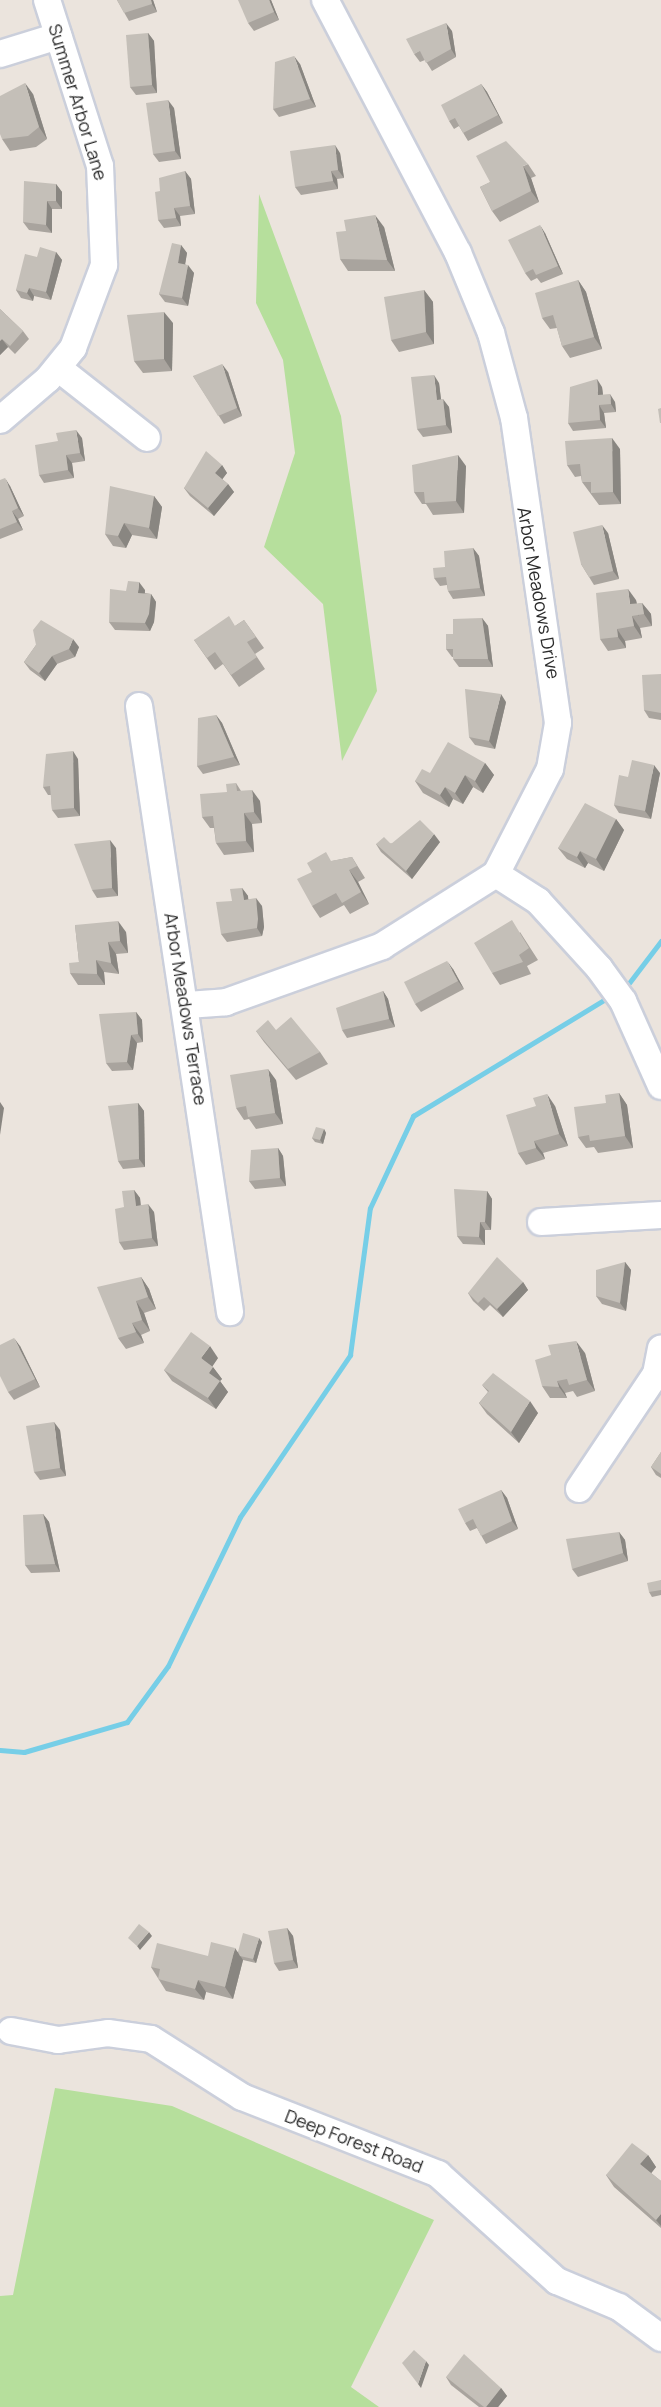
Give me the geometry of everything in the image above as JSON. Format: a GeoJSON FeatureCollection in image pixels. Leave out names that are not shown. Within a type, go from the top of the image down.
{"type":"FeatureCollection","features":[{"type":"Feature","properties":{"kind":"street","name":"Summer Arbor Lane"},"geometry":{"type":"LineString","coordinates":[[0,420],[58,368],[97,296],[107,232],[100,166],[47,0]]}},
{"type":"Feature","properties":{"kind":"street","name":"Arbor Meadows Drive"},"geometry":{"type":"LineString","coordinates":[[325,0],[458,253],[492,332],[514,418],[558,723],[550,769],[496,874]]}},
{"type":"Feature","properties":{"kind":"street"},"geometry":{"type":"LineString","coordinates":[[0,54],[58,36]]}},
{"type":"Feature","properties":{"kind":"street"},"geometry":{"type":"LineString","coordinates":[[58,368],[147,438]]}},
{"type":"Feature","properties":{"kind":"street","name":"Arbor Meadows Terrace"},"geometry":{"type":"LineString","coordinates":[[139,706],[187,1005],[230,1312]]}},
{"type":"Feature","properties":{"kind":"street"},"geometry":{"type":"LineString","coordinates":[[187,1005],[226,1002],[382,946],[496,874],[538,901],[599,968],[623,1000],[661,1086]]}},
{"type":"Feature","properties":{"kind":"street"},"geometry":{"type":"LineString","coordinates":[[541,1222],[661,1215]]}},
{"type":"Feature","properties":{"kind":"street"},"geometry":{"type":"LineString","coordinates":[[579,1489],[659,1376],[661,1348]]}},
{"type":"Feature","properties":{"kind":"street","name":"Deep Forest Road"},"geometry":{"type":"LineString","coordinates":[[11,2031],[58,2040],[108,2033],[151,2039],[242,2097],[438,2174],[557,2281],[619,2308],[661,2338]]}},
{"type":"Feature","properties":{"kind":"green space"},"geometry":{"type":"Polygon","coordinates":[[[259,194],[341,416],[377,691],[342,761],[323,604],[264,547],[295,453],[283,360],[256,303],[259,194]]]}},
{"type":"Feature","properties":{"kind":"green space"},"geometry":{"type":"Polygon","coordinates":[[[55,2088],[172,2106],[434,2220],[351,2387],[379,2407],[0,2407],[0,2296],[13,2295],[55,2088]]]}},
{"type":"Feature","properties":{"kind":"building"},"geometry":{"type":"Polygon","coordinates":[[[117,0],[151,0],[152,4],[124,13],[117,0]]]}},
{"type":"Feature","properties":{"kind":"building"},"geometry":{"type":"Polygon","coordinates":[[[238,0],[269,0],[274,12],[248,23],[238,0]]]}},
{"type":"Feature","properties":{"kind":"building"},"geometry":{"type":"Polygon","coordinates":[[[446,23],[451,49],[426,63],[420,51],[414,54],[406,39],[446,23]]]}},
{"type":"Feature","properties":{"kind":"building"},"geometry":{"type":"Polygon","coordinates":[[[148,33],[152,85],[130,87],[126,35],[148,33]]]}},
{"type":"Feature","properties":{"kind":"building"},"geometry":{"type":"Polygon","coordinates":[[[294,56],[310,99],[273,109],[275,62],[294,56]]]}},
{"type":"Feature","properties":{"kind":"building"},"geometry":{"type":"Polygon","coordinates":[[[25,83],[39,127],[28,136],[2,139],[0,96],[25,83]]]}},
{"type":"Feature","properties":{"kind":"building"},"geometry":{"type":"Polygon","coordinates":[[[481,84],[498,115],[463,133],[455,118],[449,121],[441,105],[481,84]]]}},
{"type":"Feature","properties":{"kind":"building"},"geometry":{"type":"Polygon","coordinates":[[[168,100],[175,151],[153,154],[146,103],[168,100]]]}},
{"type":"Feature","properties":{"kind":"building"},"geometry":{"type":"Polygon","coordinates":[[[506,141],[528,164],[523,166],[531,191],[492,211],[480,187],[490,182],[476,156],[506,141]]]}},
{"type":"Feature","properties":{"kind":"building"},"geometry":{"type":"Polygon","coordinates":[[[335,145],[338,170],[331,171],[333,181],[295,187],[290,151],[335,145]]]}},
{"type":"Feature","properties":{"kind":"building"},"geometry":{"type":"Polygon","coordinates":[[[185,171],[190,206],[174,208],[176,218],[158,220],[155,192],[160,191],[159,178],[185,171]]]}},
{"type":"Feature","properties":{"kind":"building"},"geometry":{"type":"Polygon","coordinates":[[[24,181],[56,184],[56,201],[47,201],[46,225],[23,222],[24,181]]]}},
{"type":"Feature","properties":{"kind":"building"},"geometry":{"type":"Polygon","coordinates":[[[375,215],[387,260],[340,259],[336,232],[346,231],[344,220],[375,215]]]}},
{"type":"Feature","properties":{"kind":"building"},"geometry":{"type":"Polygon","coordinates":[[[540,225],[558,266],[536,275],[533,269],[525,273],[508,240],[540,225]]]}},
{"type":"Feature","properties":{"kind":"building"},"geometry":{"type":"Polygon","coordinates":[[[172,243],[181,245],[178,263],[188,265],[182,298],[159,294],[172,243]]]}},
{"type":"Feature","properties":{"kind":"building"},"geometry":{"type":"Polygon","coordinates":[[[40,247],[56,252],[46,292],[29,288],[27,293],[16,290],[25,254],[37,257],[40,247]]]}},
{"type":"Feature","properties":{"kind":"building"},"geometry":{"type":"Polygon","coordinates":[[[578,280],[594,337],[562,346],[553,315],[542,318],[535,293],[578,280]]]}},
{"type":"Feature","properties":{"kind":"building"},"geometry":{"type":"Polygon","coordinates":[[[424,290],[426,332],[391,340],[384,297],[424,290]]]}},
{"type":"Feature","properties":{"kind":"building"},"geometry":{"type":"Polygon","coordinates":[[[0,309],[23,331],[10,346],[2,339],[0,341],[0,309]]]}},
{"type":"Feature","properties":{"kind":"building"},"geometry":{"type":"Polygon","coordinates":[[[164,312],[164,359],[134,361],[127,315],[164,312]]]}},
{"type":"Feature","properties":{"kind":"building"},"geometry":{"type":"Polygon","coordinates":[[[222,364],[237,408],[218,416],[193,376],[222,364]]]}},
{"type":"Feature","properties":{"kind":"building"},"geometry":{"type":"Polygon","coordinates":[[[434,375],[437,400],[443,399],[446,425],[417,429],[411,377],[434,375]]]}},
{"type":"Feature","properties":{"kind":"building"},"geometry":{"type":"Polygon","coordinates":[[[597,379],[598,395],[610,394],[611,404],[599,405],[600,420],[568,423],[570,387],[597,379]]]}},
{"type":"Feature","properties":{"kind":"building"},"geometry":{"type":"Polygon","coordinates":[[[76,430],[80,453],[66,455],[68,470],[39,475],[35,445],[58,441],[56,433],[76,430]]]}},
{"type":"Feature","properties":{"kind":"building"},"geometry":{"type":"Polygon","coordinates":[[[612,438],[613,492],[591,493],[591,482],[582,482],[580,464],[567,465],[565,441],[612,438]]]}},
{"type":"Feature","properties":{"kind":"building"},"geometry":{"type":"Polygon","coordinates":[[[206,451],[222,465],[215,473],[228,484],[208,508],[184,488],[206,451]]]}},
{"type":"Feature","properties":{"kind":"building"},"geometry":{"type":"Polygon","coordinates":[[[458,455],[456,501],[425,503],[424,492],[414,492],[412,465],[458,455]]]}},
{"type":"Feature","properties":{"kind":"building"},"geometry":{"type":"Polygon","coordinates":[[[5,478],[18,508],[12,511],[17,522],[0,529],[0,480],[5,478]]]}},
{"type":"Feature","properties":{"kind":"building"},"geometry":{"type":"Polygon","coordinates":[[[110,486],[154,496],[149,528],[124,523],[118,536],[105,534],[110,486]]]}},
{"type":"Feature","properties":{"kind":"building"},"geometry":{"type":"Polygon","coordinates":[[[602,525],[613,571],[589,577],[581,564],[573,532],[602,525]]]}},
{"type":"Feature","properties":{"kind":"building"},"geometry":{"type":"Polygon","coordinates":[[[473,548],[480,588],[448,591],[446,577],[434,578],[433,568],[445,567],[444,551],[473,548]]]}},
{"type":"Feature","properties":{"kind":"building"},"geometry":{"type":"Polygon","coordinates":[[[128,581],[139,582],[138,593],[151,594],[145,623],[109,622],[110,589],[126,591],[128,581]]]}},
{"type":"Feature","properties":{"kind":"building"},"geometry":{"type":"Polygon","coordinates":[[[628,589],[630,604],[642,603],[644,614],[632,616],[634,626],[617,629],[618,637],[600,639],[596,593],[628,589]]]}},
{"type":"Feature","properties":{"kind":"building"},"geometry":{"type":"Polygon","coordinates":[[[229,616],[235,626],[244,620],[256,637],[247,642],[257,657],[231,675],[215,652],[207,658],[194,640],[229,616]]]}},
{"type":"Feature","properties":{"kind":"building"},"geometry":{"type":"Polygon","coordinates":[[[482,618],[488,659],[453,659],[453,649],[446,649],[446,634],[453,634],[453,619],[482,618]]]}},
{"type":"Feature","properties":{"kind":"building"},"geometry":{"type":"Polygon","coordinates":[[[41,620],[73,639],[69,649],[52,656],[39,673],[24,662],[36,645],[33,630],[41,620]]]}},
{"type":"Feature","properties":{"kind":"building"},"geometry":{"type":"Polygon","coordinates":[[[661,674],[661,713],[644,710],[642,675],[661,674]]]}},
{"type":"Feature","properties":{"kind":"building"},"geometry":{"type":"Polygon","coordinates":[[[465,689],[501,694],[489,741],[469,737],[465,689]]]}},
{"type":"Feature","properties":{"kind":"building"},"geometry":{"type":"Polygon","coordinates":[[[216,715],[234,757],[197,766],[198,718],[216,715]]]}},
{"type":"Feature","properties":{"kind":"building"},"geometry":{"type":"Polygon","coordinates":[[[448,742],[485,763],[475,781],[465,775],[455,793],[445,787],[440,795],[415,781],[422,769],[430,773],[448,742]]]}},
{"type":"Feature","properties":{"kind":"building"},"geometry":{"type":"Polygon","coordinates":[[[73,751],[74,808],[52,810],[50,786],[43,787],[46,754],[73,751]]]}},
{"type":"Feature","properties":{"kind":"building"},"geometry":{"type":"Polygon","coordinates":[[[632,760],[654,765],[645,811],[614,805],[619,775],[628,777],[632,760]]]}},
{"type":"Feature","properties":{"kind":"building"},"geometry":{"type":"Polygon","coordinates":[[[236,783],[237,791],[252,790],[254,812],[244,813],[246,841],[216,843],[213,816],[202,817],[200,794],[227,792],[226,784],[236,783]]]}},
{"type":"Feature","properties":{"kind":"building"},"geometry":{"type":"Polygon","coordinates":[[[585,803],[616,819],[596,859],[580,851],[577,857],[558,848],[585,803]]]}},
{"type":"Feature","properties":{"kind":"building"},"geometry":{"type":"Polygon","coordinates":[[[420,820],[434,834],[406,871],[376,844],[384,837],[391,844],[420,820]]]}},
{"type":"Feature","properties":{"kind":"building"},"geometry":{"type":"Polygon","coordinates":[[[110,840],[112,888],[92,890],[74,844],[110,840]]]}},
{"type":"Feature","properties":{"kind":"building"},"geometry":{"type":"Polygon","coordinates":[[[326,852],[331,861],[352,857],[357,866],[349,870],[361,892],[342,903],[336,893],[312,906],[297,879],[312,872],[307,863],[326,852]]]}},
{"type":"Feature","properties":{"kind":"building"},"geometry":{"type":"Polygon","coordinates":[[[242,888],[244,900],[256,898],[257,928],[221,934],[216,902],[232,901],[230,889],[242,888]]]}},
{"type":"Feature","properties":{"kind":"building"},"geometry":{"type":"Polygon","coordinates":[[[512,920],[529,948],[519,955],[523,962],[492,973],[474,943],[512,920]]]}},
{"type":"Feature","properties":{"kind":"building"},"geometry":{"type":"Polygon","coordinates":[[[118,921],[120,941],[108,942],[111,963],[96,960],[97,974],[70,973],[69,963],[79,962],[75,925],[118,921]]]}},
{"type":"Feature","properties":{"kind":"building"},"geometry":{"type":"Polygon","coordinates":[[[447,961],[458,981],[415,1004],[404,982],[447,961]]]}},
{"type":"Feature","properties":{"kind":"building"},"geometry":{"type":"Polygon","coordinates":[[[383,991],[389,1019],[342,1030],[336,1008],[383,991]]]}},
{"type":"Feature","properties":{"kind":"building"},"geometry":{"type":"Polygon","coordinates":[[[136,1012],[138,1034],[131,1035],[127,1062],[106,1063],[99,1014],[136,1012]]]}},
{"type":"Feature","properties":{"kind":"building"},"geometry":{"type":"Polygon","coordinates":[[[291,1017],[320,1052],[288,1069],[256,1031],[268,1020],[276,1030],[291,1017]]]}},
{"type":"Feature","properties":{"kind":"building"},"geometry":{"type":"Polygon","coordinates":[[[268,1069],[275,1113],[248,1117],[246,1106],[236,1108],[230,1075],[268,1069]]]}},
{"type":"Feature","properties":{"kind":"building"},"geometry":{"type":"Polygon","coordinates":[[[619,1093],[625,1136],[590,1141],[589,1135],[578,1137],[574,1107],[606,1103],[605,1095],[619,1093]]]}},
{"type":"Feature","properties":{"kind":"building"},"geometry":{"type":"Polygon","coordinates":[[[547,1094],[559,1134],[534,1141],[536,1148],[518,1153],[506,1115],[536,1106],[533,1098],[547,1094]]]}},
{"type":"Feature","properties":{"kind":"building"},"geometry":{"type":"Polygon","coordinates":[[[138,1103],[139,1159],[118,1161],[108,1106],[138,1103]]]}},
{"type":"Feature","properties":{"kind":"building"},"geometry":{"type":"Polygon","coordinates":[[[316,1127],[324,1129],[320,1140],[312,1138],[316,1127]]]}},
{"type":"Feature","properties":{"kind":"building"},"geometry":{"type":"Polygon","coordinates":[[[278,1148],[280,1178],[249,1181],[251,1150],[278,1148]]]}},
{"type":"Feature","properties":{"kind":"building"},"geometry":{"type":"Polygon","coordinates":[[[454,1189],[487,1191],[485,1222],[480,1222],[479,1237],[457,1236],[454,1189]]]}},
{"type":"Feature","properties":{"kind":"building"},"geometry":{"type":"Polygon","coordinates":[[[134,1190],[136,1206],[148,1204],[152,1238],[119,1242],[115,1209],[124,1207],[122,1191],[134,1190]]]}},
{"type":"Feature","properties":{"kind":"building"},"geometry":{"type":"Polygon","coordinates":[[[497,1257],[523,1282],[497,1309],[484,1297],[478,1303],[468,1293],[497,1257]]]}},
{"type":"Feature","properties":{"kind":"building"},"geometry":{"type":"Polygon","coordinates":[[[625,1262],[620,1303],[596,1296],[596,1270],[625,1262]]]}},
{"type":"Feature","properties":{"kind":"building"},"geometry":{"type":"Polygon","coordinates":[[[141,1277],[148,1297],[136,1301],[142,1320],[132,1323],[136,1332],[118,1338],[97,1287],[141,1277]]]}},
{"type":"Feature","properties":{"kind":"building"},"geometry":{"type":"Polygon","coordinates":[[[191,1332],[210,1346],[201,1358],[213,1367],[209,1373],[220,1381],[208,1398],[164,1370],[191,1332]]]}},
{"type":"Feature","properties":{"kind":"building"},"geometry":{"type":"Polygon","coordinates":[[[14,1338],[35,1379],[8,1392],[0,1376],[0,1345],[14,1338]]]}},
{"type":"Feature","properties":{"kind":"building"},"geometry":{"type":"Polygon","coordinates":[[[576,1341],[587,1380],[569,1385],[567,1379],[557,1381],[559,1387],[542,1386],[535,1360],[551,1355],[548,1345],[576,1341]]]}},
{"type":"Feature","properties":{"kind":"building"},"geometry":{"type":"Polygon","coordinates":[[[493,1373],[530,1401],[511,1432],[479,1403],[489,1391],[482,1385],[493,1373]]]}},
{"type":"Feature","properties":{"kind":"building"},"geometry":{"type":"Polygon","coordinates":[[[54,1422],[60,1468],[34,1472],[26,1426],[54,1422]]]}},
{"type":"Feature","properties":{"kind":"building"},"geometry":{"type":"Polygon","coordinates":[[[661,1452],[661,1474],[651,1467],[661,1452]]]}},
{"type":"Feature","properties":{"kind":"building"},"geometry":{"type":"Polygon","coordinates":[[[501,1490],[512,1521],[481,1536],[473,1519],[465,1523],[458,1509],[501,1490]]]}},
{"type":"Feature","properties":{"kind":"building"},"geometry":{"type":"Polygon","coordinates":[[[43,1514],[55,1564],[25,1565],[23,1515],[43,1514]]]}},
{"type":"Feature","properties":{"kind":"building"},"geometry":{"type":"Polygon","coordinates":[[[619,1532],[623,1553],[572,1569],[566,1539],[619,1532]]]}},
{"type":"Feature","properties":{"kind":"building"},"geometry":{"type":"Polygon","coordinates":[[[661,1580],[661,1590],[649,1592],[647,1583],[661,1580]]]}},
{"type":"Feature","properties":{"kind":"building"},"geometry":{"type":"Polygon","coordinates":[[[139,1924],[149,1932],[137,1946],[128,1938],[139,1924]]]}},
{"type":"Feature","properties":{"kind":"building"},"geometry":{"type":"Polygon","coordinates":[[[287,1928],[293,1960],[274,1963],[268,1931],[287,1928]]]}},
{"type":"Feature","properties":{"kind":"building"},"geometry":{"type":"Polygon","coordinates":[[[243,1933],[259,1938],[253,1959],[240,1956],[238,1952],[243,1933]]]}},
{"type":"Feature","properties":{"kind":"building"},"geometry":{"type":"Polygon","coordinates":[[[211,1942],[235,1948],[225,1987],[198,1980],[195,1989],[158,1979],[160,1969],[151,1967],[157,1943],[208,1956],[211,1942]]]}},
{"type":"Feature","properties":{"kind":"building"},"geometry":{"type":"Polygon","coordinates":[[[632,2143],[648,2155],[640,2164],[661,2181],[661,2214],[656,2220],[606,2175],[632,2143]]]}},
{"type":"Feature","properties":{"kind":"building"},"geometry":{"type":"Polygon","coordinates":[[[414,2350],[426,2361],[418,2384],[402,2363],[414,2350]]]}},
{"type":"Feature","properties":{"kind":"building"},"geometry":{"type":"Polygon","coordinates":[[[464,2354],[501,2388],[486,2407],[446,2377],[464,2354]]]}},
{"type":"Feature","properties":{"kind":"waterway"},"geometry":{"type":"LineString","coordinates":[[629,983],[661,941]]}},
{"type":"Feature","properties":{"kind":"waterway"},"geometry":{"type":"LineString","coordinates":[[0,1750],[24,1752],[127,1722],[168,1666],[240,1517],[350,1355],[370,1208],[413,1116],[604,1000]]}}]}
